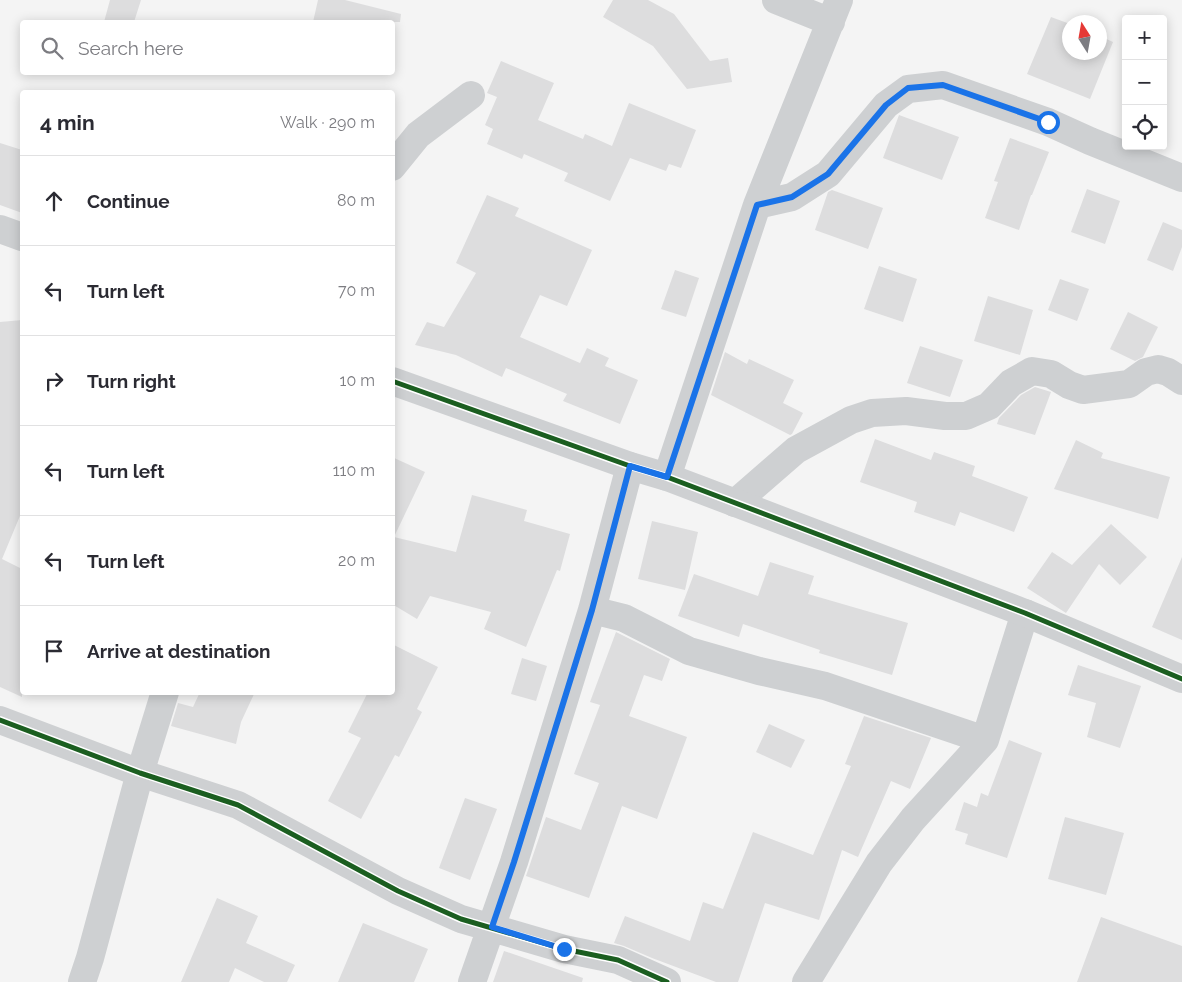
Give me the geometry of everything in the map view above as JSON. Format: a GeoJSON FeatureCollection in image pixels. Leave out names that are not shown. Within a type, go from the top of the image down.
{"type":"FeatureCollection","features":[{"type":"Feature","properties":{"kind":"street"},"geometry":{"type":"LineString","coordinates":[[667,477],[757,205],[835,11],[776,0]]}},
{"type":"Feature","properties":{"kind":"street"},"geometry":{"type":"LineString","coordinates":[[757,205],[792,197],[828,174],[886,105],[908,88],[943,85],[1048,122],[1182,178]]}},
{"type":"Feature","properties":{"kind":"street"},"geometry":{"type":"LineString","coordinates":[[395,163],[418,135],[471,95]]}},
{"type":"Feature","properties":{"kind":"street"},"geometry":{"type":"LineString","coordinates":[[0,229],[20,236]]}},
{"type":"Feature","properties":{"kind":"street"},"geometry":{"type":"LineString","coordinates":[[735,504],[796,450],[852,420],[872,413],[906,411],[945,416],[966,416],[989,406],[1011,383],[1032,371],[1051,374],[1068,385],[1083,390],[1129,384],[1146,372],[1158,369],[1168,372],[1182,381]]}},
{"type":"Feature","properties":{"kind":"street"},"geometry":{"type":"LineString","coordinates":[[395,382],[630,466],[667,477],[1025,613],[1182,678]]}},
{"type":"Feature","properties":{"kind":"street"},"geometry":{"type":"LineString","coordinates":[[472,982],[514,862],[592,610],[630,466]]}},
{"type":"Feature","properties":{"kind":"street"},"geometry":{"type":"LineString","coordinates":[[592,610],[624,618],[689,651],[759,672],[825,686],[985,740]]}},
{"type":"Feature","properties":{"kind":"street"},"geometry":{"type":"LineString","coordinates":[[806,982],[879,863],[913,819],[985,740],[1025,613]]}},
{"type":"Feature","properties":{"kind":"street"},"geometry":{"type":"LineString","coordinates":[[82,982],[140,773],[164,695]]}},
{"type":"Feature","properties":{"kind":"street"},"geometry":{"type":"LineString","coordinates":[[0,720],[140,773],[238,805],[398,891],[461,919],[564,949],[618,960],[667,982]]}},
{"type":"Feature","properties":{"kind":"building"},"geometry":{"type":"Polygon","coordinates":[[[110,0],[141,0],[135,20],[105,20],[110,0]]]}},
{"type":"Feature","properties":{"kind":"building"},"geometry":{"type":"Polygon","coordinates":[[[318,0],[345,0],[401,14],[400,22],[395,22],[395,20],[313,20],[318,0]]]}},
{"type":"Feature","properties":{"kind":"building"},"geometry":{"type":"Polygon","coordinates":[[[613,0],[648,0],[674,14],[710,61],[728,58],[732,82],[687,89],[653,46],[603,17],[613,0]]]}},
{"type":"Feature","properties":{"kind":"building"},"geometry":{"type":"Polygon","coordinates":[[[1051,17],[1062,21],[1062,60],[1106,60],[1090,99],[1027,74],[1051,17]]]}},
{"type":"Feature","properties":{"kind":"building"},"geometry":{"type":"Polygon","coordinates":[[[1107,39],[1113,42],[1107,57],[1107,39]]]}},
{"type":"Feature","properties":{"kind":"building"},"geometry":{"type":"Polygon","coordinates":[[[501,61],[554,83],[538,120],[583,139],[585,134],[612,146],[629,103],[696,130],[681,168],[669,164],[666,171],[630,158],[610,201],[564,181],[568,173],[524,154],[522,159],[487,144],[493,129],[485,125],[497,97],[487,93],[501,61]]]}},
{"type":"Feature","properties":{"kind":"building"},"geometry":{"type":"Polygon","coordinates":[[[899,115],[959,137],[942,180],[883,158],[899,115]]]}},
{"type":"Feature","properties":{"kind":"building"},"geometry":{"type":"Polygon","coordinates":[[[1010,138],[1049,152],[1019,230],[985,218],[998,182],[994,181],[1010,138]]]}},
{"type":"Feature","properties":{"kind":"building"},"geometry":{"type":"Polygon","coordinates":[[[0,143],[20,149],[20,212],[0,205],[0,143]]]}},
{"type":"Feature","properties":{"kind":"building"},"geometry":{"type":"Polygon","coordinates":[[[1087,189],[1120,201],[1105,244],[1071,232],[1087,189]]]}},
{"type":"Feature","properties":{"kind":"building"},"geometry":{"type":"Polygon","coordinates":[[[832,190],[883,208],[868,249],[815,230],[828,192],[832,190]]]}},
{"type":"Feature","properties":{"kind":"building"},"geometry":{"type":"Polygon","coordinates":[[[487,195],[519,208],[515,216],[592,250],[567,306],[540,295],[520,337],[580,363],[587,348],[609,358],[605,366],[638,380],[620,424],[563,401],[567,394],[506,368],[502,377],[456,355],[415,345],[427,322],[444,327],[476,273],[456,263],[487,195]]]}},
{"type":"Feature","properties":{"kind":"building"},"geometry":{"type":"Polygon","coordinates":[[[1163,222],[1182,230],[1182,247],[1173,271],[1147,260],[1163,222]]]}},
{"type":"Feature","properties":{"kind":"building"},"geometry":{"type":"Polygon","coordinates":[[[879,266],[917,279],[903,322],[864,309],[879,266]]]}},
{"type":"Feature","properties":{"kind":"building"},"geometry":{"type":"Polygon","coordinates":[[[675,270],[699,278],[686,317],[661,309],[675,270]]]}},
{"type":"Feature","properties":{"kind":"building"},"geometry":{"type":"Polygon","coordinates":[[[1060,279],[1089,289],[1077,321],[1048,310],[1060,279]]]}},
{"type":"Feature","properties":{"kind":"building"},"geometry":{"type":"Polygon","coordinates":[[[988,296],[1033,310],[1020,355],[974,341],[988,296]]]}},
{"type":"Feature","properties":{"kind":"building"},"geometry":{"type":"Polygon","coordinates":[[[1128,312],[1158,327],[1143,357],[1135,361],[1110,349],[1128,312]]]}},
{"type":"Feature","properties":{"kind":"building"},"geometry":{"type":"Polygon","coordinates":[[[20,320],[20,516],[2,559],[20,568],[20,695],[22,697],[0,687],[0,322],[20,320]]]}},
{"type":"Feature","properties":{"kind":"building"},"geometry":{"type":"Polygon","coordinates":[[[920,346],[963,360],[950,397],[907,383],[920,346]]]}},
{"type":"Feature","properties":{"kind":"building"},"geometry":{"type":"Polygon","coordinates":[[[725,352],[747,364],[749,359],[794,380],[783,403],[803,413],[792,434],[790,435],[711,395],[725,352]]]}},
{"type":"Feature","properties":{"kind":"building"},"geometry":{"type":"Polygon","coordinates":[[[1035,387],[1051,392],[1035,435],[997,424],[999,418],[1021,395],[1035,387]]]}},
{"type":"Feature","properties":{"kind":"building"},"geometry":{"type":"Polygon","coordinates":[[[875,439],[931,460],[934,452],[975,466],[972,476],[1028,497],[1014,532],[960,512],[955,526],[914,512],[917,502],[860,482],[875,439]]]}},
{"type":"Feature","properties":{"kind":"building"},"geometry":{"type":"Polygon","coordinates":[[[1076,440],[1103,453],[1101,458],[1170,477],[1158,519],[1054,489],[1076,440]]]}},
{"type":"Feature","properties":{"kind":"building"},"geometry":{"type":"Polygon","coordinates":[[[395,458],[425,472],[395,535],[395,458]]]}},
{"type":"Feature","properties":{"kind":"building"},"geometry":{"type":"Polygon","coordinates":[[[472,495],[527,510],[524,521],[570,534],[560,571],[557,570],[526,647],[484,629],[491,612],[430,596],[417,619],[395,606],[395,537],[456,552],[472,495]]]}},
{"type":"Feature","properties":{"kind":"building"},"geometry":{"type":"Polygon","coordinates":[[[652,521],[698,532],[685,590],[638,579],[652,521]]]}},
{"type":"Feature","properties":{"kind":"building"},"geometry":{"type":"Polygon","coordinates":[[[1111,524],[1147,557],[1120,585],[1099,564],[1066,613],[1027,588],[1052,552],[1072,565],[1111,524]]]}},
{"type":"Feature","properties":{"kind":"building"},"geometry":{"type":"Polygon","coordinates":[[[1182,557],[1182,640],[1152,627],[1182,557]]]}},
{"type":"Feature","properties":{"kind":"building"},"geometry":{"type":"Polygon","coordinates":[[[770,562],[814,576],[808,594],[908,623],[892,675],[819,653],[820,650],[743,624],[739,637],[678,616],[694,574],[758,596],[770,562]]]}},
{"type":"Feature","properties":{"kind":"building"},"geometry":{"type":"Polygon","coordinates":[[[616,632],[670,659],[662,681],[644,675],[629,716],[687,737],[657,819],[622,806],[589,898],[526,876],[546,817],[581,830],[599,783],[574,774],[600,705],[590,702],[616,632]]]}},
{"type":"Feature","properties":{"kind":"building"},"geometry":{"type":"Polygon","coordinates":[[[395,646],[438,667],[417,709],[422,712],[399,757],[395,755],[361,819],[328,801],[361,738],[348,732],[366,695],[395,695],[395,646]]]}},
{"type":"Feature","properties":{"kind":"building"},"geometry":{"type":"Polygon","coordinates":[[[522,658],[547,666],[536,701],[511,694],[522,658]]]}},
{"type":"Feature","properties":{"kind":"building"},"geometry":{"type":"Polygon","coordinates":[[[1078,665],[1141,686],[1120,748],[1087,737],[1096,703],[1068,695],[1078,665]]]}},
{"type":"Feature","properties":{"kind":"building"},"geometry":{"type":"Polygon","coordinates":[[[199,695],[254,695],[241,722],[236,744],[171,726],[178,703],[193,707],[199,695]]]}},
{"type":"Feature","properties":{"kind":"building"},"geometry":{"type":"Polygon","coordinates":[[[864,716],[931,738],[910,789],[891,781],[858,857],[842,850],[819,920],[765,903],[738,982],[716,982],[614,943],[625,916],[690,941],[703,902],[723,909],[753,832],[813,855],[851,766],[845,764],[864,716]]]}},
{"type":"Feature","properties":{"kind":"building"},"geometry":{"type":"Polygon","coordinates":[[[769,724],[805,740],[791,768],[756,752],[769,724]]]}},
{"type":"Feature","properties":{"kind":"building"},"geometry":{"type":"Polygon","coordinates":[[[1009,740],[1042,753],[1007,858],[965,844],[968,834],[955,830],[964,802],[977,807],[981,793],[988,796],[1009,740]]]}},
{"type":"Feature","properties":{"kind":"building"},"geometry":{"type":"Polygon","coordinates":[[[465,798],[497,809],[470,880],[439,868],[465,798]]]}},
{"type":"Feature","properties":{"kind":"building"},"geometry":{"type":"Polygon","coordinates":[[[1065,817],[1124,833],[1106,895],[1048,879],[1065,817]]]}},
{"type":"Feature","properties":{"kind":"building"},"geometry":{"type":"Polygon","coordinates":[[[217,898],[258,916],[246,943],[295,965],[287,982],[264,982],[235,968],[229,982],[181,982],[217,898]]]}},
{"type":"Feature","properties":{"kind":"building"},"geometry":{"type":"Polygon","coordinates":[[[1101,917],[1182,946],[1182,982],[1077,982],[1101,917]]]}},
{"type":"Feature","properties":{"kind":"building"},"geometry":{"type":"Polygon","coordinates":[[[363,923],[428,949],[414,982],[338,982],[363,923]]]}},
{"type":"Feature","properties":{"kind":"building"},"geometry":{"type":"Polygon","coordinates":[[[504,951],[583,978],[582,982],[493,982],[504,951]]]}},
{"type":"Feature","properties":{"kind":"cycle path"},"geometry":{"type":"LineString","coordinates":[[395,382],[630,466],[667,477],[1025,613],[1182,679]]}},
{"type":"Feature","properties":{"kind":"cycle path"},"geometry":{"type":"LineString","coordinates":[[0,720],[140,773],[238,805],[398,891],[461,919],[564,949],[618,960],[667,982]]}},
{"type":"Feature","properties":{"kind":"route"},"geometry":{"type":"LineString","coordinates":[[564,949],[492,927],[592,610],[630,466],[667,477],[757,205],[792,197],[828,174],[886,105],[908,88],[943,85],[1048,122]]}}]}
